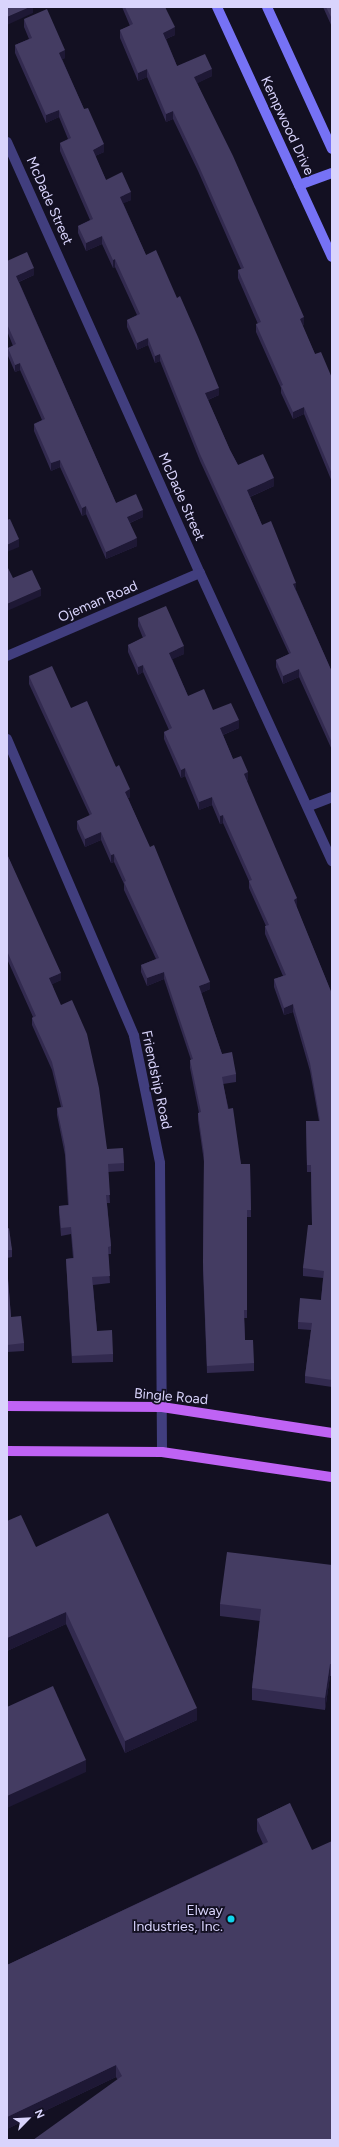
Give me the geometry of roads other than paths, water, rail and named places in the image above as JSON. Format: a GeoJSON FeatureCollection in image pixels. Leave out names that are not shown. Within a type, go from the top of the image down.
{"type":"FeatureCollection","features":[{"type":"Feature","properties":{"kind":"main road","name":"Kempwood Drive"},"geometry":{"type":"LineString","coordinates":[[217,7],[332,257]]}},
{"type":"Feature","properties":{"kind":"main road"},"geometry":{"type":"LineString","coordinates":[[267,7],[332,149]]}},
{"type":"Feature","properties":{"kind":"main road"},"geometry":{"type":"LineString","coordinates":[[299,185],[332,173]]}},
{"type":"Feature","properties":{"kind":"main road","name":"Bingle Road"},"geometry":{"type":"LineString","coordinates":[[7,1406],[162,1407],[332,1432]]}},
{"type":"Feature","properties":{"kind":"main road"},"geometry":{"type":"LineString","coordinates":[[7,1451],[162,1452],[332,1477]]}},
{"type":"Feature","properties":{"kind":"street","name":"McDade Street"},"geometry":{"type":"LineString","coordinates":[[7,142],[200,574],[309,806],[332,861]]}},
{"type":"Feature","properties":{"kind":"street","name":"Ojeman Road"},"geometry":{"type":"LineString","coordinates":[[7,656],[200,574]]}},
{"type":"Feature","properties":{"kind":"street","name":"Friendship Road"},"geometry":{"type":"LineString","coordinates":[[7,739],[134,1036],[160,1163],[162,1452]]}},
{"type":"Feature","properties":{"kind":"street"},"geometry":{"type":"LineString","coordinates":[[309,806],[332,797]]}},
{"type":"Feature","properties":{"kind":"place","name":"Elway Industries, Inc."},"geometry":{"type":"Point","coordinates":[231,1919]}}]}
